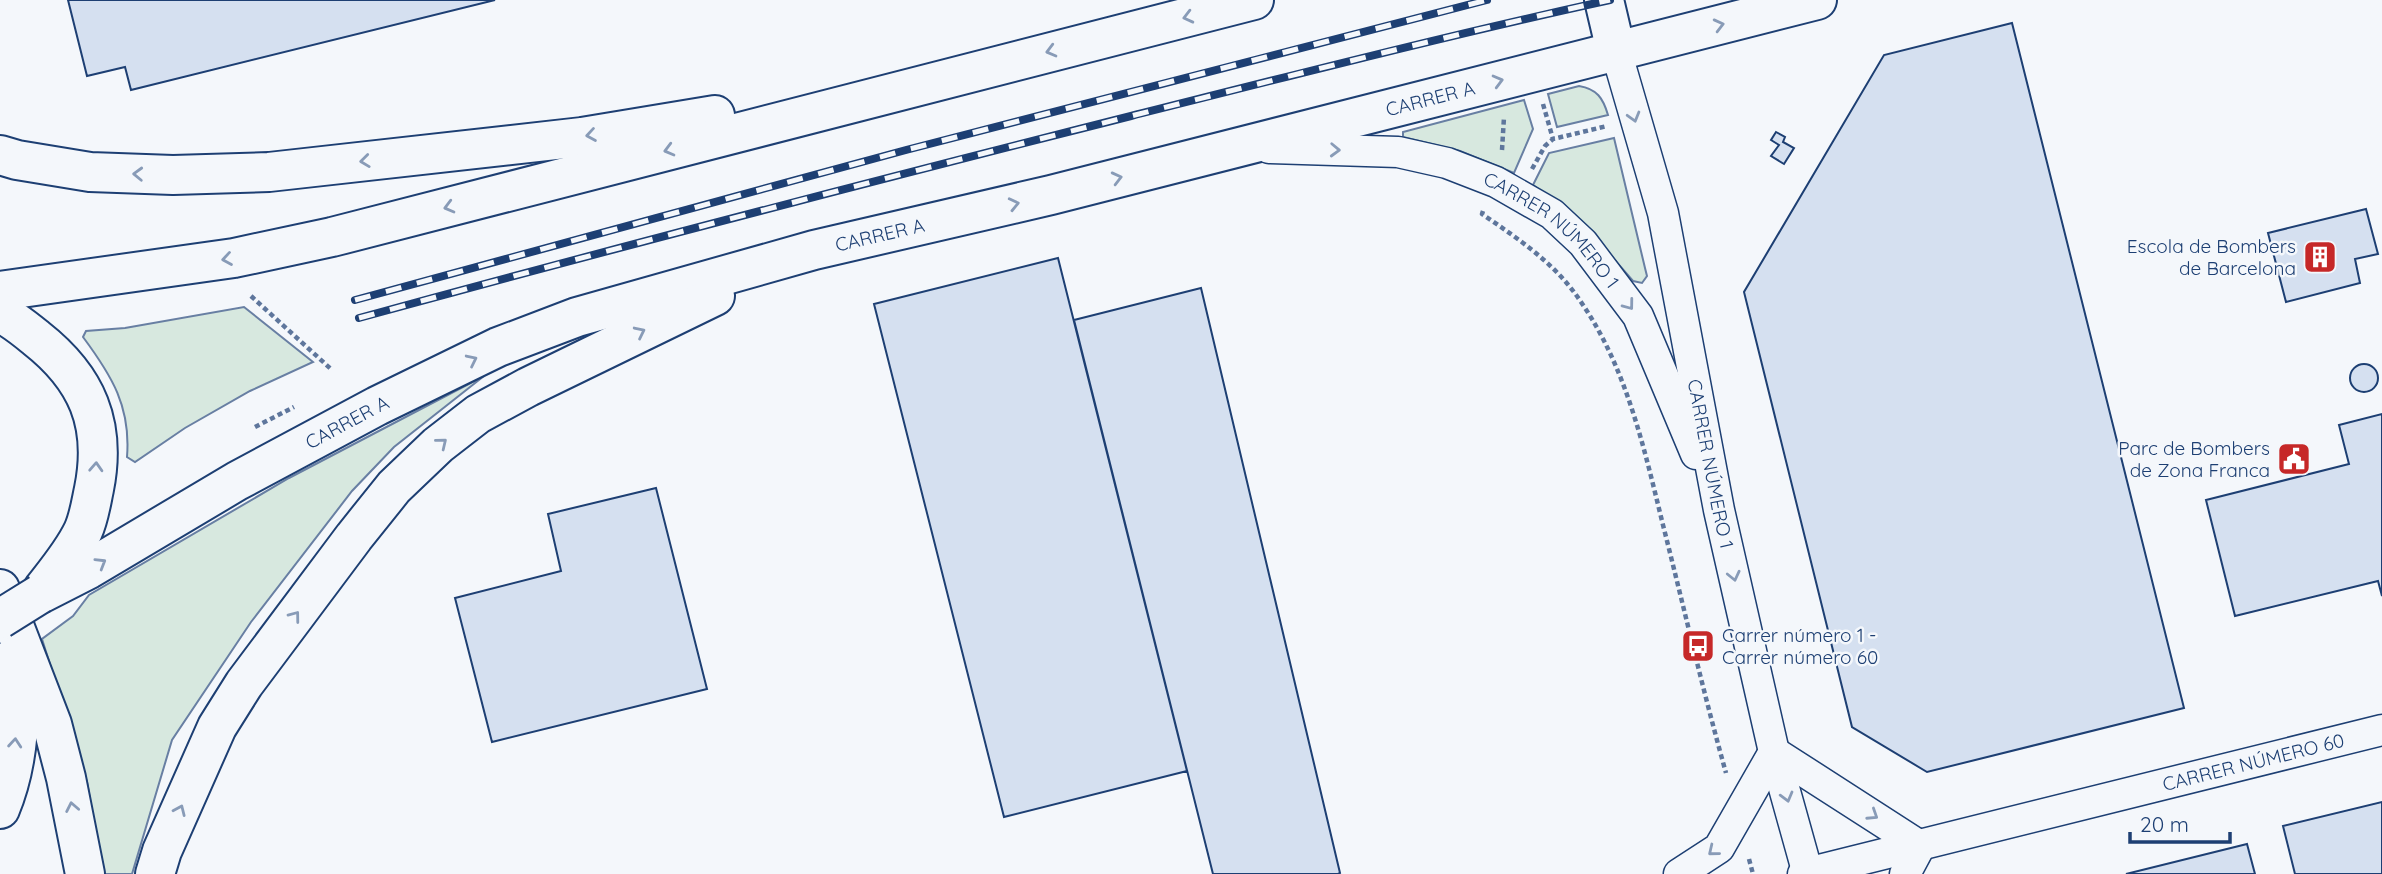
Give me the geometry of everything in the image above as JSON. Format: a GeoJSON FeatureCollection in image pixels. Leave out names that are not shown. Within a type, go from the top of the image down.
{"type":"FeatureCollection","features":[{"type":"Feature","properties":{"kind":"main road"},"geometry":{"type":"LineString","coordinates":[[0,291],[234,258],[332,237],[1254,0]]}},
{"type":"Feature","properties":{"kind":"main road"},"geometry":{"type":"LineString","coordinates":[[1604,0],[1616,51]]}},
{"type":"Feature","properties":{"kind":"main road","name":"CARRER A"},"geometry":{"type":"LineString","coordinates":[[11,600],[89,569],[306,443],[377,406],[498,347],[577,317],[814,250],[1051,195],[1817,0]]}},
{"type":"Feature","properties":{"kind":"main road"},"geometry":{"type":"LineString","coordinates":[[0,155],[90,172],[173,175],[269,172],[582,136],[972,72]]}},
{"type":"Feature","properties":{"kind":"main road"},"geometry":{"type":"LineString","coordinates":[[155,874],[162,850],[224,716],[252,673],[394,486],[438,445],[478,414],[580,361],[814,250]]}},
{"type":"Feature","properties":{"kind":"main road"},"geometry":{"type":"LineString","coordinates":[[0,313],[58,356],[73,374],[85,393],[97,435],[96,479],[83,531],[11,600]]}},
{"type":"Feature","properties":{"kind":"main road"},"geometry":{"type":"LineString","coordinates":[[0,809],[13,766],[17,722],[18,674],[11,600]]}},
{"type":"Feature","properties":{"kind":"main road"},"geometry":{"type":"LineString","coordinates":[[11,600],[52,724],[85,874]]}},
{"type":"Feature","properties":{"kind":"street","name":"CARRER NÚMERO 1"},"geometry":{"type":"LineString","coordinates":[[1616,51],[1663,213],[1718,510],[1774,752],[1806,874]]}},
{"type":"Feature","properties":{"kind":"street","name":"CARRER NÚMERO 1"},"geometry":{"type":"LineString","coordinates":[[1242,147],[1398,152],[1447,163],[1488,178],[1552,214],[1584,243],[1638,316],[1718,510]]}},
{"type":"Feature","properties":{"kind":"street","name":"CARRER NÚMERO 60"},"geometry":{"type":"LineString","coordinates":[[1806,874],[2382,730]]}},
{"type":"Feature","properties":{"kind":"street"},"geometry":{"type":"LineString","coordinates":[[1679,874],[1719,848],[1774,752],[1920,846],[1905,874]]}},
{"type":"Feature","properties":{"kind":"path"},"geometry":{"type":"LineString","coordinates":[[1541,97],[1553,139]]}},
{"type":"Feature","properties":{"kind":"path"},"geometry":{"type":"LineString","coordinates":[[1502,156],[1504,104]]}},
{"type":"Feature","properties":{"kind":"path"},"geometry":{"type":"LineString","coordinates":[[1531,170],[1545,146],[1553,139],[1611,125]]}},
{"type":"Feature","properties":{"kind":"path","name":"CARRER NÚMERO 1"},"geometry":{"type":"LineString","coordinates":[[1485,206],[1482,215],[1531,247],[1580,300],[1602,336],[1622,382],[1636,417],[1726,775]]}},
{"type":"Feature","properties":{"kind":"path"},"geometry":{"type":"LineString","coordinates":[[251,296],[332,370]]}},
{"type":"Feature","properties":{"kind":"shaded area"},"geometry":{"type":"Polygon","coordinates":[[[1579,86],[1598,95],[1608,115],[1557,127],[1548,94],[1579,86]]]}},
{"type":"Feature","properties":{"kind":"shaded area"},"geometry":{"type":"Polygon","coordinates":[[[1524,100],[1533,129],[1514,173],[1460,151],[1403,137],[1403,132],[1524,100]]]}},
{"type":"Feature","properties":{"kind":"shaded area"},"geometry":{"type":"Polygon","coordinates":[[[1614,138],[1647,276],[1642,283],[1633,281],[1581,221],[1533,185],[1549,153],[1614,138]]]}},
{"type":"Feature","properties":{"kind":"shaded area"},"geometry":{"type":"Polygon","coordinates":[[[244,307],[313,362],[250,391],[185,428],[135,462],[127,457],[126,423],[122,407],[111,379],[83,337],[86,331],[125,328],[244,307]]]}},
{"type":"Feature","properties":{"kind":"shaded area"},"geometry":{"type":"Polygon","coordinates":[[[484,376],[394,447],[352,491],[251,622],[172,740],[132,874],[103,874],[87,782],[42,639],[73,616],[89,595],[289,478],[484,376]]]}},
{"type":"Feature","properties":{"kind":"building"},"geometry":{"type":"Polygon","coordinates":[[[68,0],[495,0],[131,90],[125,67],[87,76],[68,0]]]}},
{"type":"Feature","properties":{"kind":"building"},"geometry":{"type":"Polygon","coordinates":[[[2012,23],[2184,708],[1927,772],[1852,727],[1744,292],[1884,55],[2012,23]]]}},
{"type":"Feature","properties":{"kind":"building"},"geometry":{"type":"Polygon","coordinates":[[[1776,132],[1785,137],[1783,142],[1794,148],[1784,164],[1771,156],[1779,145],[1771,140],[1776,132]]]}},
{"type":"Feature","properties":{"kind":"building","name":"Escola de Bombers de Barcelona"},"geometry":{"type":"Polygon","coordinates":[[[2366,209],[2378,254],[2355,259],[2360,283],[2286,302],[2268,233],[2366,209]]]}},
{"type":"Feature","properties":{"kind":"building"},"geometry":{"type":"Polygon","coordinates":[[[1058,258],[1187,771],[1004,817],[874,304],[1058,258]]]}},
{"type":"Feature","properties":{"kind":"building"},"geometry":{"type":"Polygon","coordinates":[[[1201,288],[1340,873],[1338,874],[1213,874],[1074,320],[1201,288]]]}},
{"type":"Feature","properties":{"kind":"building"},"geometry":{"type":"Polygon","coordinates":[[[2364,364],[2374,368],[2378,378],[2374,388],[2364,392],[2354,388],[2350,378],[2354,368],[2364,364]]]}},
{"type":"Feature","properties":{"kind":"building"},"geometry":{"type":"Polygon","coordinates":[[[2382,414],[2382,596],[2378,581],[2235,616],[2206,500],[2349,464],[2339,425],[2382,414]]]}},
{"type":"Feature","properties":{"kind":"building"},"geometry":{"type":"Polygon","coordinates":[[[656,488],[707,689],[492,742],[455,598],[561,571],[548,514],[656,488]]]}},
{"type":"Feature","properties":{"kind":"building"},"geometry":{"type":"Polygon","coordinates":[[[2382,802],[2382,874],[2295,874],[2283,826],[2382,802]]]}},
{"type":"Feature","properties":{"kind":"building"},"geometry":{"type":"Polygon","coordinates":[[[2247,844],[2255,874],[2126,874],[2247,844]]]}},
{"type":"Feature","properties":{"kind":"railway"},"geometry":{"type":"LineString","coordinates":[[355,300],[906,150],[1487,0]]}},
{"type":"Feature","properties":{"kind":"railway"},"geometry":{"type":"LineString","coordinates":[[359,318],[1034,140],[1370,56],[1610,0]]}},
{"type":"Feature","properties":{"kind":"place","name":"Escola de Bombers de Barcelona"},"geometry":{"type":"Point","coordinates":[2320,257]}},
{"type":"Feature","properties":{"kind":"place","name":"Parc de Bombers de Zona Franca"},"geometry":{"type":"Point","coordinates":[2294,459]}},
{"type":"Feature","properties":{"kind":"place","name":"Carrer número 1 - Carrer número 60"},"geometry":{"type":"Point","coordinates":[1698,646]}}]}
